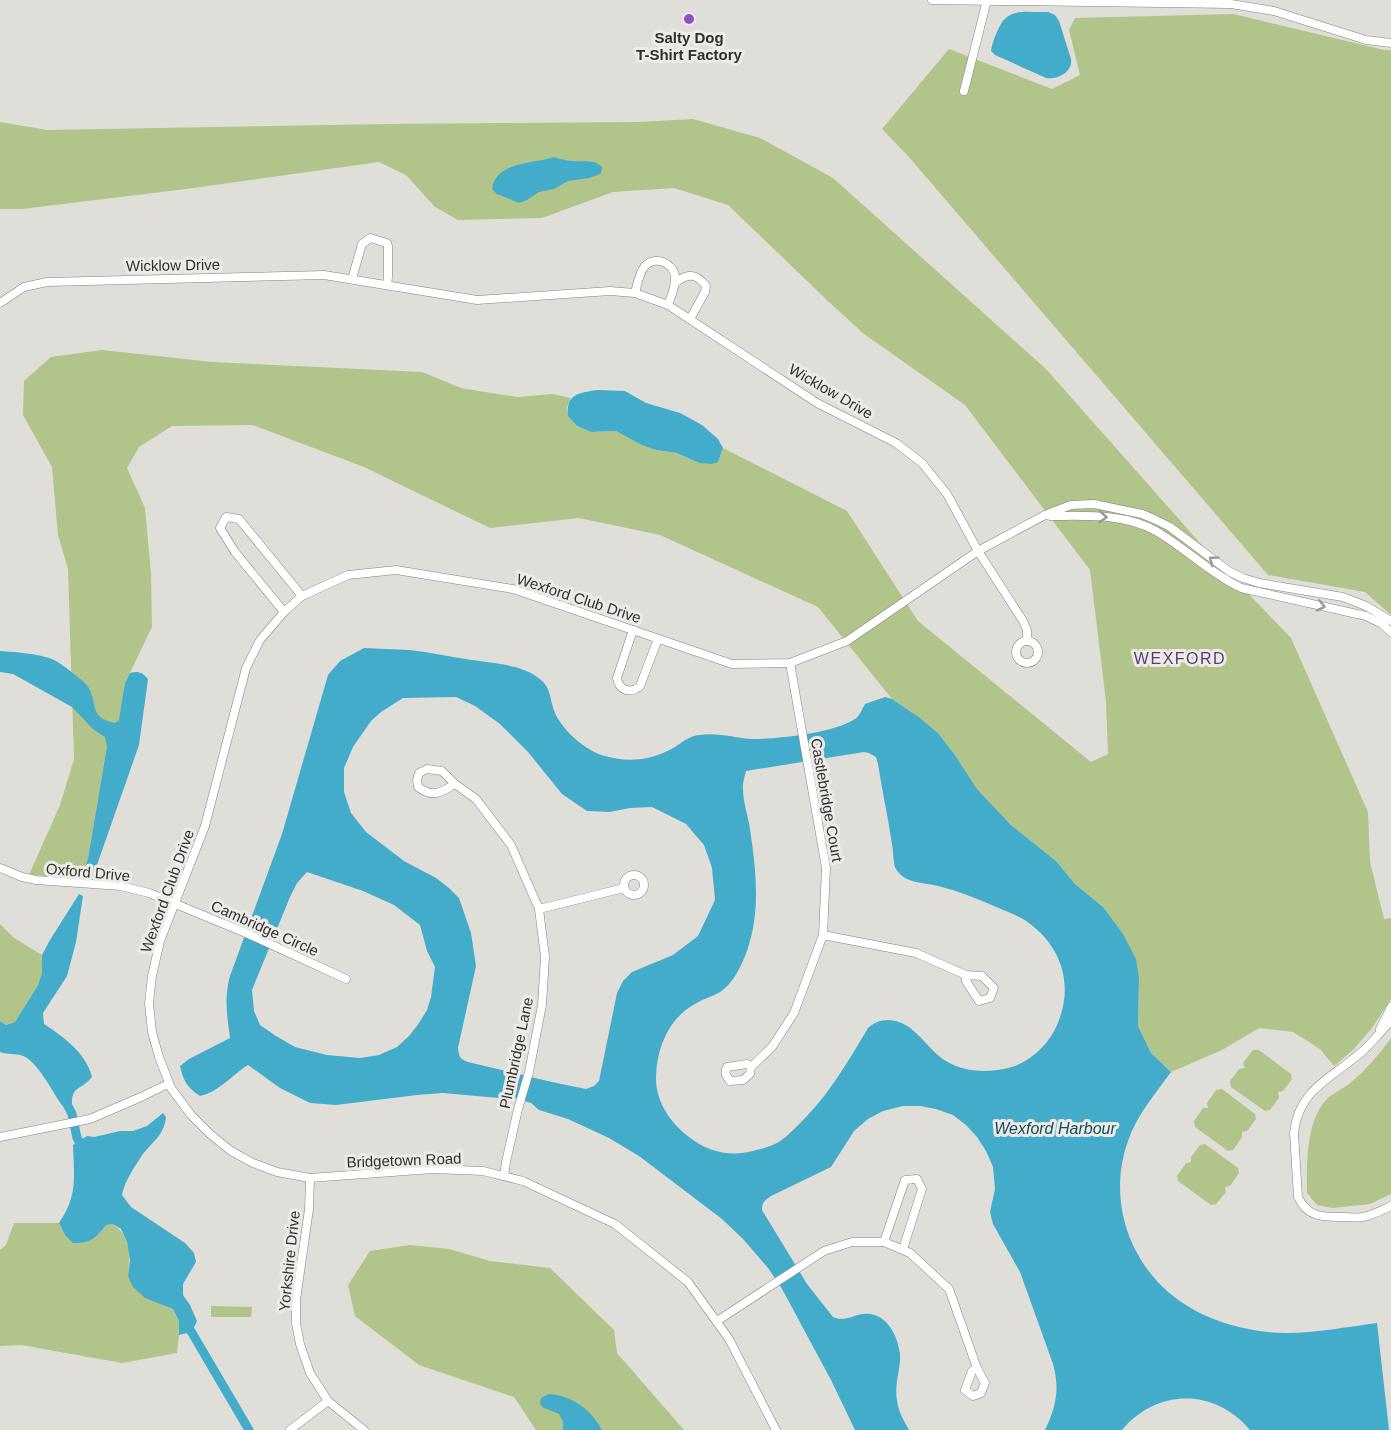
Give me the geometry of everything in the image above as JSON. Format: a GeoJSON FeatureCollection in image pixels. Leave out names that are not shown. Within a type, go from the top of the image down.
{"type":"FeatureCollection","features":[{"type":"Feature","properties":{"kind":"street"},"geometry":{"type":"LineString","coordinates":[[932,0],[1231,4],[1274,11],[1366,40],[1391,44]]}},
{"type":"Feature","properties":{"kind":"street"},"geometry":{"type":"LineString","coordinates":[[964,91],[987,1]]}},
{"type":"Feature","properties":{"kind":"street"},"geometry":{"type":"LineString","coordinates":[[352,279],[362,244],[370,238],[387,243],[387,285]]}},
{"type":"Feature","properties":{"kind":"street"},"geometry":{"type":"LineString","coordinates":[[635,293],[646,265],[656,261],[663,262],[671,267],[675,276],[668,305]]}},
{"type":"Feature","properties":{"kind":"street","name":"Wicklow Drive"},"geometry":{"type":"LineString","coordinates":[[0,303],[24,287],[47,282],[324,275],[477,300],[610,291],[635,293],[668,305],[817,403],[896,443],[922,463],[947,494],[978,550],[1023,621],[1027,630],[1027,641]]}},
{"type":"Feature","properties":{"kind":"street"},"geometry":{"type":"LineString","coordinates":[[675,283],[688,276],[697,276],[706,285],[705,292],[690,320]]}},
{"type":"Feature","properties":{"kind":"street","name":"Wexford Club Drive"},"geometry":{"type":"LineString","coordinates":[[168,1083],[152,1032],[149,1003],[152,976],[160,941],[205,826],[246,669],[260,639],[284,612],[302,596],[348,575],[396,570],[513,589],[732,664],[790,663],[847,641],[978,550],[1045,515],[1071,505],[1094,504],[1142,514],[1170,527],[1230,572],[1243,578],[1343,597],[1366,606],[1391,621]]}},
{"type":"Feature","properties":{"kind":"street","name":"Wexford Club Drive"},"geometry":{"type":"LineString","coordinates":[[1045,515],[1098,516],[1137,523],[1154,530],[1224,580],[1240,588],[1366,616],[1382,624],[1391,632]]}},
{"type":"Feature","properties":{"kind":"street"},"geometry":{"type":"LineString","coordinates":[[284,612],[234,552],[220,528],[226,517],[239,519],[302,596]]}},
{"type":"Feature","properties":{"kind":"street"},"geometry":{"type":"LineString","coordinates":[[1264,594],[1266,584]]}},
{"type":"Feature","properties":{"kind":"street"},"geometry":{"type":"LineString","coordinates":[[633,630],[618,678],[618,684],[623,689],[636,690],[640,686],[658,639]]}},
{"type":"Feature","properties":{"kind":"street","name":"Castlebridge Court"},"geometry":{"type":"LineString","coordinates":[[751,1067],[772,1047],[794,1013],[823,935],[826,868],[790,663]]}},
{"type":"Feature","properties":{"kind":"street","name":"Plumbridge Lane"},"geometry":{"type":"LineString","coordinates":[[455,784],[432,794],[418,787],[417,780],[419,773],[427,769],[442,771],[476,799],[511,845],[539,909],[545,957],[542,1005],[529,1072],[518,1109],[504,1176]]}},
{"type":"Feature","properties":{"kind":"street","name":"Oxford Drive"},"geometry":{"type":"LineString","coordinates":[[0,868],[36,880],[121,886],[149,893],[174,904]]}},
{"type":"Feature","properties":{"kind":"street"},"geometry":{"type":"LineString","coordinates":[[539,909],[624,888]]}},
{"type":"Feature","properties":{"kind":"street","name":"Cambridge Circle"},"geometry":{"type":"LineString","coordinates":[[174,904],[346,979]]}},
{"type":"Feature","properties":{"kind":"street"},"geometry":{"type":"LineString","coordinates":[[823,935],[916,953],[966,975]]}},
{"type":"Feature","properties":{"kind":"street"},"geometry":{"type":"LineString","coordinates":[[1378,1034],[1391,1007]]}},
{"type":"Feature","properties":{"kind":"street"},"geometry":{"type":"LineString","coordinates":[[1391,1021],[1366,1048],[1308,1095],[1299,1108],[1294,1133],[1298,1197],[1307,1210],[1326,1217],[1363,1217],[1391,1206]]}},
{"type":"Feature","properties":{"kind":"street"},"geometry":{"type":"LineString","coordinates":[[0,1137],[90,1119],[141,1098],[168,1083]]}},
{"type":"Feature","properties":{"kind":"street","name":"Bridgetown Road"},"geometry":{"type":"LineString","coordinates":[[168,1083],[191,1115],[210,1134],[231,1151],[277,1172],[310,1178],[433,1169],[483,1171],[523,1181],[615,1224],[688,1282],[729,1339],[776,1430]]}},
{"type":"Feature","properties":{"kind":"street","name":"Yorkshire Drive"},"geometry":{"type":"LineString","coordinates":[[310,1178],[309,1209],[296,1300],[296,1323],[300,1344],[310,1373],[328,1401],[364,1430]]}},
{"type":"Feature","properties":{"kind":"street"},"geometry":{"type":"LineString","coordinates":[[884,1242],[906,1180],[917,1179],[922,1189],[903,1250]]}},
{"type":"Feature","properties":{"kind":"street"},"geometry":{"type":"LineString","coordinates":[[717,1321],[824,1251],[852,1242],[884,1242],[910,1253],[950,1289],[977,1368]]}},
{"type":"Feature","properties":{"kind":"street"},"geometry":{"type":"LineString","coordinates":[[290,1430],[328,1401]]}},
{"type":"Feature","properties":{"kind":"green space"},"geometry":{"type":"Polygon","coordinates":[[[1233,14],[1391,50],[1391,615],[1365,592],[1268,575],[908,156],[882,129],[949,49],[1052,89],[1080,75],[1069,30],[1075,18],[1233,14]]]}},
{"type":"Feature","properties":{"kind":"green space"},"geometry":{"type":"Polygon","coordinates":[[[693,119],[760,138],[833,178],[1046,369],[1208,552],[1291,638],[1368,812],[1370,862],[1384,919],[1391,918],[1391,999],[1372,1028],[1354,1049],[1334,1066],[1320,1049],[1293,1032],[1259,1028],[1222,1050],[1171,1072],[1151,1053],[1138,1026],[1139,978],[1103,907],[1075,884],[1056,861],[1011,825],[977,789],[938,733],[892,699],[818,607],[660,535],[579,518],[490,528],[364,467],[253,425],[172,426],[139,447],[127,468],[145,508],[151,574],[152,627],[125,683],[122,710],[102,777],[88,858],[82,878],[29,875],[60,805],[74,759],[68,569],[58,535],[52,467],[23,415],[24,381],[51,357],[102,350],[212,362],[422,372],[461,388],[517,397],[552,394],[571,398],[567,407],[568,416],[577,426],[591,432],[616,431],[656,450],[677,453],[699,463],[718,462],[723,448],[847,511],[918,621],[1091,762],[1108,754],[1106,701],[1090,570],[965,405],[864,334],[728,205],[674,188],[613,192],[542,218],[458,220],[435,207],[406,175],[379,162],[186,189],[22,209],[0,209],[0,122],[47,130],[638,122],[693,119]]]}},
{"type":"Feature","properties":{"kind":"green space"},"geometry":{"type":"Polygon","coordinates":[[[0,924],[14,938],[42,955],[42,974],[38,985],[15,1022],[6,1025],[0,1021],[0,924]]]}},
{"type":"Feature","properties":{"kind":"green space"},"geometry":{"type":"Polygon","coordinates":[[[1391,1038],[1391,1194],[1370,1204],[1332,1208],[1317,1205],[1307,1193],[1309,1144],[1315,1119],[1327,1099],[1361,1073],[1391,1038]]]}},
{"type":"Feature","properties":{"kind":"green space"},"geometry":{"type":"Polygon","coordinates":[[[1253,1050],[1259,1050],[1291,1074],[1292,1079],[1283,1091],[1278,1092],[1279,1098],[1270,1110],[1265,1111],[1231,1087],[1230,1081],[1239,1069],[1245,1068],[1243,1063],[1253,1050]]]}},
{"type":"Feature","properties":{"kind":"green space"},"geometry":{"type":"Polygon","coordinates":[[[1222,1089],[1255,1114],[1256,1119],[1247,1131],[1242,1132],[1242,1137],[1233,1150],[1228,1151],[1195,1127],[1194,1121],[1203,1108],[1208,1108],[1207,1103],[1216,1090],[1222,1089]]]}},
{"type":"Feature","properties":{"kind":"green space"},"geometry":{"type":"Polygon","coordinates":[[[1205,1144],[1238,1168],[1239,1173],[1230,1186],[1225,1187],[1226,1192],[1216,1204],[1211,1205],[1178,1181],[1177,1176],[1186,1163],[1191,1162],[1191,1157],[1200,1145],[1205,1144]]]}},
{"type":"Feature","properties":{"kind":"green space"},"geometry":{"type":"Polygon","coordinates":[[[14,1223],[59,1223],[65,1235],[99,1234],[105,1225],[113,1224],[126,1240],[129,1254],[128,1276],[163,1305],[173,1309],[179,1321],[177,1353],[122,1363],[21,1345],[0,1346],[0,1250],[6,1245],[14,1223]]]}},
{"type":"Feature","properties":{"kind":"green space"},"geometry":{"type":"Polygon","coordinates":[[[410,1245],[449,1249],[490,1261],[550,1268],[614,1330],[617,1353],[684,1430],[536,1430],[514,1397],[419,1365],[355,1316],[348,1285],[370,1251],[410,1245]]]}},
{"type":"Feature","properties":{"kind":"green space"},"geometry":{"type":"Polygon","coordinates":[[[211,1306],[252,1307],[251,1317],[211,1317],[211,1306]]]}},
{"type":"Feature","properties":{"kind":"water"},"geometry":{"type":"Polygon","coordinates":[[[1024,12],[1048,12],[1055,15],[1059,21],[1071,59],[1069,68],[1063,74],[1055,78],[1046,78],[995,55],[991,51],[996,34],[1006,18],[1024,12]]]}},
{"type":"Feature","properties":{"kind":"water"},"geometry":{"type":"Polygon","coordinates":[[[554,157],[569,161],[592,162],[599,164],[602,170],[600,174],[568,181],[554,189],[539,192],[519,203],[497,194],[492,189],[495,180],[508,168],[554,157]]]}},
{"type":"Feature","properties":{"kind":"water"},"geometry":{"type":"Polygon","coordinates":[[[597,390],[625,391],[646,403],[680,413],[702,425],[718,439],[723,448],[718,462],[699,463],[677,453],[642,445],[616,431],[591,432],[577,426],[568,416],[571,399],[579,394],[597,390]]]}},
{"type":"Feature","properties":{"kind":"water","name":"Wexford Harbour"},"geometry":{"type":"Polygon","coordinates":[[[364,648],[417,651],[518,668],[534,675],[544,683],[559,720],[576,739],[598,753],[632,760],[658,755],[699,735],[764,739],[833,728],[855,719],[865,704],[885,697],[892,699],[920,718],[938,733],[977,789],[1011,825],[1056,861],[1075,884],[1103,907],[1123,934],[1136,959],[1139,978],[1138,1026],[1151,1053],[1171,1072],[1136,1122],[1122,1164],[1120,1188],[1122,1211],[1128,1233],[1151,1274],[1167,1291],[1186,1305],[1230,1325],[1259,1331],[1288,1333],[1377,1323],[1389,1430],[1250,1430],[1236,1416],[1220,1406],[1203,1400],[1186,1398],[1169,1400],[1152,1406],[1136,1416],[1122,1430],[1045,1430],[1056,1398],[1055,1373],[1020,1272],[993,1224],[990,1212],[995,1189],[993,1167],[977,1137],[966,1125],[953,1115],[936,1109],[903,1106],[883,1111],[868,1119],[854,1131],[831,1167],[771,1196],[763,1205],[762,1210],[807,1284],[833,1317],[844,1319],[871,1314],[886,1322],[896,1337],[900,1354],[897,1400],[909,1430],[855,1430],[831,1380],[781,1287],[768,1268],[722,1219],[639,1156],[609,1138],[515,1098],[443,1093],[336,1105],[310,1103],[280,1088],[248,1065],[213,1091],[200,1096],[187,1084],[180,1066],[230,1038],[227,999],[230,976],[282,834],[328,675],[340,661],[364,648]],[[456,697],[403,698],[381,712],[371,721],[353,747],[344,768],[344,792],[351,813],[366,832],[404,861],[436,878],[459,898],[471,933],[476,966],[458,1048],[460,1057],[468,1062],[586,1089],[599,1081],[617,993],[623,981],[632,972],[673,955],[698,936],[715,900],[712,868],[704,845],[686,824],[652,807],[610,812],[587,811],[562,794],[528,752],[500,724],[475,706],[456,697]],[[864,752],[746,771],[743,794],[750,829],[756,890],[754,921],[747,951],[738,972],[724,989],[686,1010],[671,1025],[662,1044],[657,1065],[656,1085],[661,1102],[670,1118],[682,1131],[696,1142],[712,1150],[728,1153],[744,1153],[779,1142],[824,1097],[868,1028],[882,1021],[888,1020],[906,1025],[946,1061],[970,1070],[986,1071],[1012,1067],[1026,1061],[1044,1045],[1057,1025],[1065,995],[1061,966],[1055,952],[1036,929],[1020,917],[960,892],[908,879],[899,873],[894,864],[876,757],[864,752]],[[307,872],[297,883],[252,990],[254,1011],[260,1025],[295,1047],[327,1055],[360,1058],[379,1055],[397,1047],[419,1023],[427,1010],[431,997],[435,967],[427,951],[420,925],[394,905],[363,891],[307,872]]]}},
{"type":"Feature","properties":{"kind":"water"},"geometry":{"type":"Polygon","coordinates":[[[0,651],[37,655],[59,663],[86,684],[100,717],[115,723],[119,720],[125,683],[130,673],[140,673],[148,679],[139,745],[91,878],[82,878],[88,858],[107,747],[105,737],[94,730],[72,707],[13,674],[0,672],[0,651]]]}},
{"type":"Feature","properties":{"kind":"water"},"geometry":{"type":"Polygon","coordinates":[[[79,894],[83,896],[76,942],[67,976],[43,1013],[44,1024],[79,1053],[85,1060],[92,1077],[75,1091],[72,1106],[66,1109],[39,1070],[28,1059],[20,1055],[0,1052],[0,1021],[6,1025],[15,1022],[38,985],[42,973],[42,955],[79,894]]]}},
{"type":"Feature","properties":{"kind":"water"},"geometry":{"type":"Polygon","coordinates":[[[163,1113],[166,1117],[163,1130],[135,1166],[122,1195],[131,1207],[185,1243],[194,1253],[196,1262],[183,1284],[183,1295],[197,1321],[192,1332],[179,1335],[179,1321],[173,1309],[145,1298],[133,1287],[128,1276],[130,1260],[127,1242],[121,1229],[113,1224],[106,1225],[92,1239],[73,1243],[65,1235],[59,1223],[69,1204],[74,1186],[73,1145],[87,1136],[133,1131],[147,1126],[163,1113]]]}},
{"type":"Feature","properties":{"kind":"water"},"geometry":{"type":"Polygon","coordinates":[[[549,1394],[580,1405],[602,1430],[563,1430],[563,1422],[559,1414],[542,1407],[540,1403],[541,1398],[549,1394]]]}},
{"type":"Feature","properties":{"kind":"waterway"},"geometry":{"type":"LineString","coordinates":[[64,1098],[72,1114],[77,1138],[86,1152]]}},
{"type":"Feature","properties":{"kind":"waterway"},"geometry":{"type":"LineString","coordinates":[[185,1321],[249,1430]]}},
{"type":"Feature","properties":{"kind":"place","name":"Salty Dog T-Shirt Factory"},"geometry":{"type":"Point","coordinates":[689,19]}},
{"type":"Feature","properties":{"kind":"district","name":"WEXFORD"},"geometry":{"type":"Point","coordinates":[1180,658]}}]}
